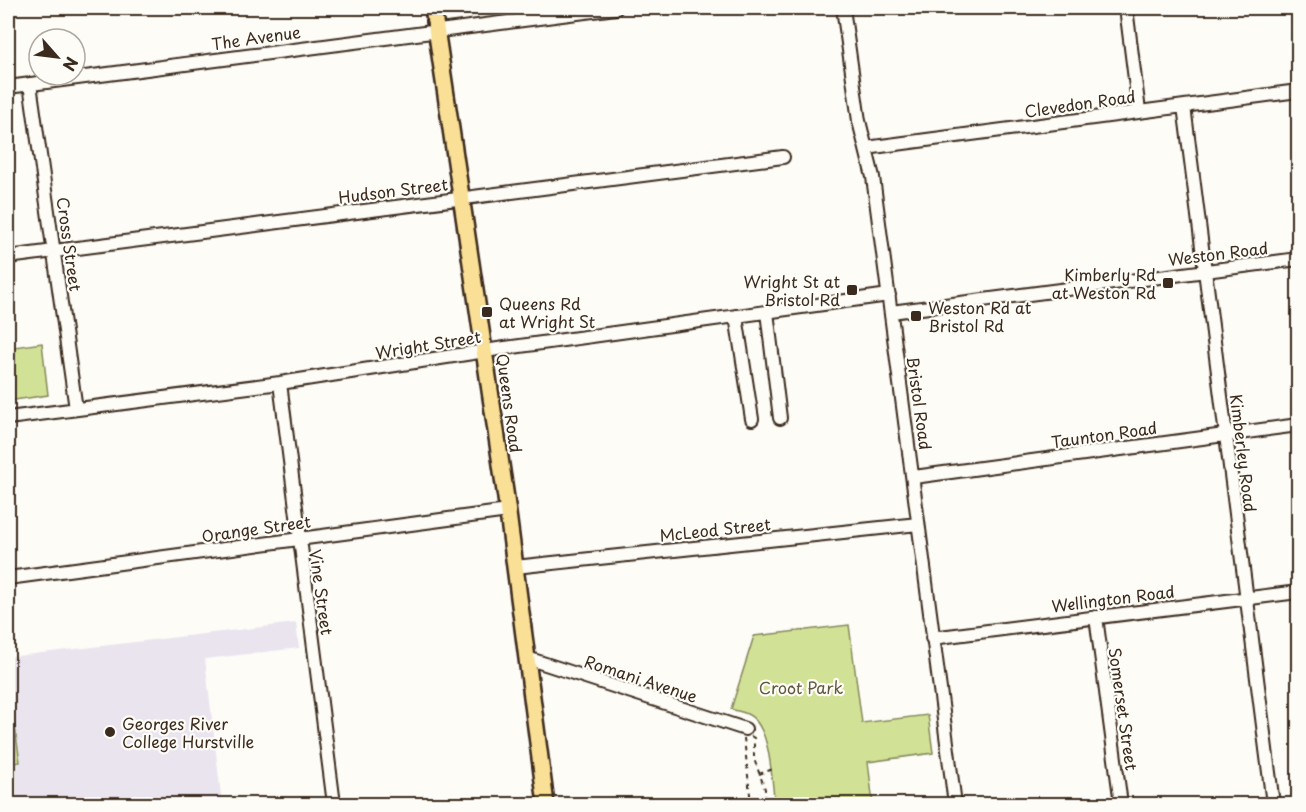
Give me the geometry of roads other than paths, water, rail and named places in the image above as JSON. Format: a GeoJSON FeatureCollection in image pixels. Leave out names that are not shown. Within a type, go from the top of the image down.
{"type":"FeatureCollection","features":[{"type":"Feature","properties":{"kind":"main road","name":"Queens Road"},"geometry":{"type":"LineString","coordinates":[[433,8],[508,512],[546,804]]}},
{"type":"Feature","properties":{"kind":"street","name":"The Avenue"},"geometry":{"type":"LineString","coordinates":[[87,76],[616,8]]}},
{"type":"Feature","properties":{"kind":"street","name":"Bristol Road"},"geometry":{"type":"LineString","coordinates":[[843,8],[859,121],[873,177],[955,804]]}},
{"type":"Feature","properties":{"kind":"street"},"geometry":{"type":"LineString","coordinates":[[1126,8],[1139,111]]}},
{"type":"Feature","properties":{"kind":"street","name":"The Avenue"},"geometry":{"type":"LineString","coordinates":[[8,87],[27,84]]}},
{"type":"Feature","properties":{"kind":"street","name":"Cross Street"},"geometry":{"type":"LineString","coordinates":[[30,87],[76,409]]}},
{"type":"Feature","properties":{"kind":"street","name":"Clevedon Road"},"geometry":{"type":"LineString","coordinates":[[867,148],[1299,91]]}},
{"type":"Feature","properties":{"kind":"street","name":"Kimberley Road"},"geometry":{"type":"LineString","coordinates":[[1184,106],[1273,804]]}},
{"type":"Feature","properties":{"kind":"street","name":"Hudson Street"},"geometry":{"type":"LineString","coordinates":[[8,257],[783,157]]}},
{"type":"Feature","properties":{"kind":"street","name":"Weston Road"},"geometry":{"type":"LineString","coordinates":[[891,312],[1299,259]]}},
{"type":"Feature","properties":{"kind":"street","name":"Wright Street"},"geometry":{"type":"LineString","coordinates":[[8,418],[280,384],[485,352],[889,295]]}},
{"type":"Feature","properties":{"kind":"street"},"geometry":{"type":"LineString","coordinates":[[767,312],[780,418]]}},
{"type":"Feature","properties":{"kind":"street"},"geometry":{"type":"LineString","coordinates":[[736,316],[752,419]]}},
{"type":"Feature","properties":{"kind":"street","name":"Vine Street"},"geometry":{"type":"LineString","coordinates":[[280,384],[334,804]]}},
{"type":"Feature","properties":{"kind":"street","name":"Taunton Road"},"geometry":{"type":"LineString","coordinates":[[914,477],[1299,425]]}},
{"type":"Feature","properties":{"kind":"street","name":"Orange Street"},"geometry":{"type":"LineString","coordinates":[[8,578],[508,512]]}},
{"type":"Feature","properties":{"kind":"street","name":"McLeod Street"},"geometry":{"type":"LineString","coordinates":[[515,567],[918,524]]}},
{"type":"Feature","properties":{"kind":"street","name":"Wellington Road"},"geometry":{"type":"LineString","coordinates":[[932,639],[1299,592]]}},
{"type":"Feature","properties":{"kind":"street","name":"Somerset Street"},"geometry":{"type":"LineString","coordinates":[[1096,617],[1120,804]]}},
{"type":"Feature","properties":{"kind":"street","name":"Romani Avenue"},"geometry":{"type":"LineString","coordinates":[[526,658],[745,729]]}},
{"type":"Feature","properties":{"kind":"place","name":"Kimberly Rd at Weston Rd"},"geometry":{"type":"Point","coordinates":[1168,283]}},
{"type":"Feature","properties":{"kind":"place","name":"Wright St at Bristol Rd"},"geometry":{"type":"Point","coordinates":[852,290]}},
{"type":"Feature","properties":{"kind":"place","name":"Queens Rd at Wright St"},"geometry":{"type":"Point","coordinates":[487,312]}},
{"type":"Feature","properties":{"kind":"place","name":"Weston Rd at Bristol Rd"},"geometry":{"type":"Point","coordinates":[916,316]}},
{"type":"Feature","properties":{"kind":"place","name":"Georges River College Hurstville"},"geometry":{"type":"Point","coordinates":[110,732]}},
{"type":"Feature","properties":{"kind":"park label","name":"Croot Park"},"geometry":{"type":"Point","coordinates":[801,687]}}]}
